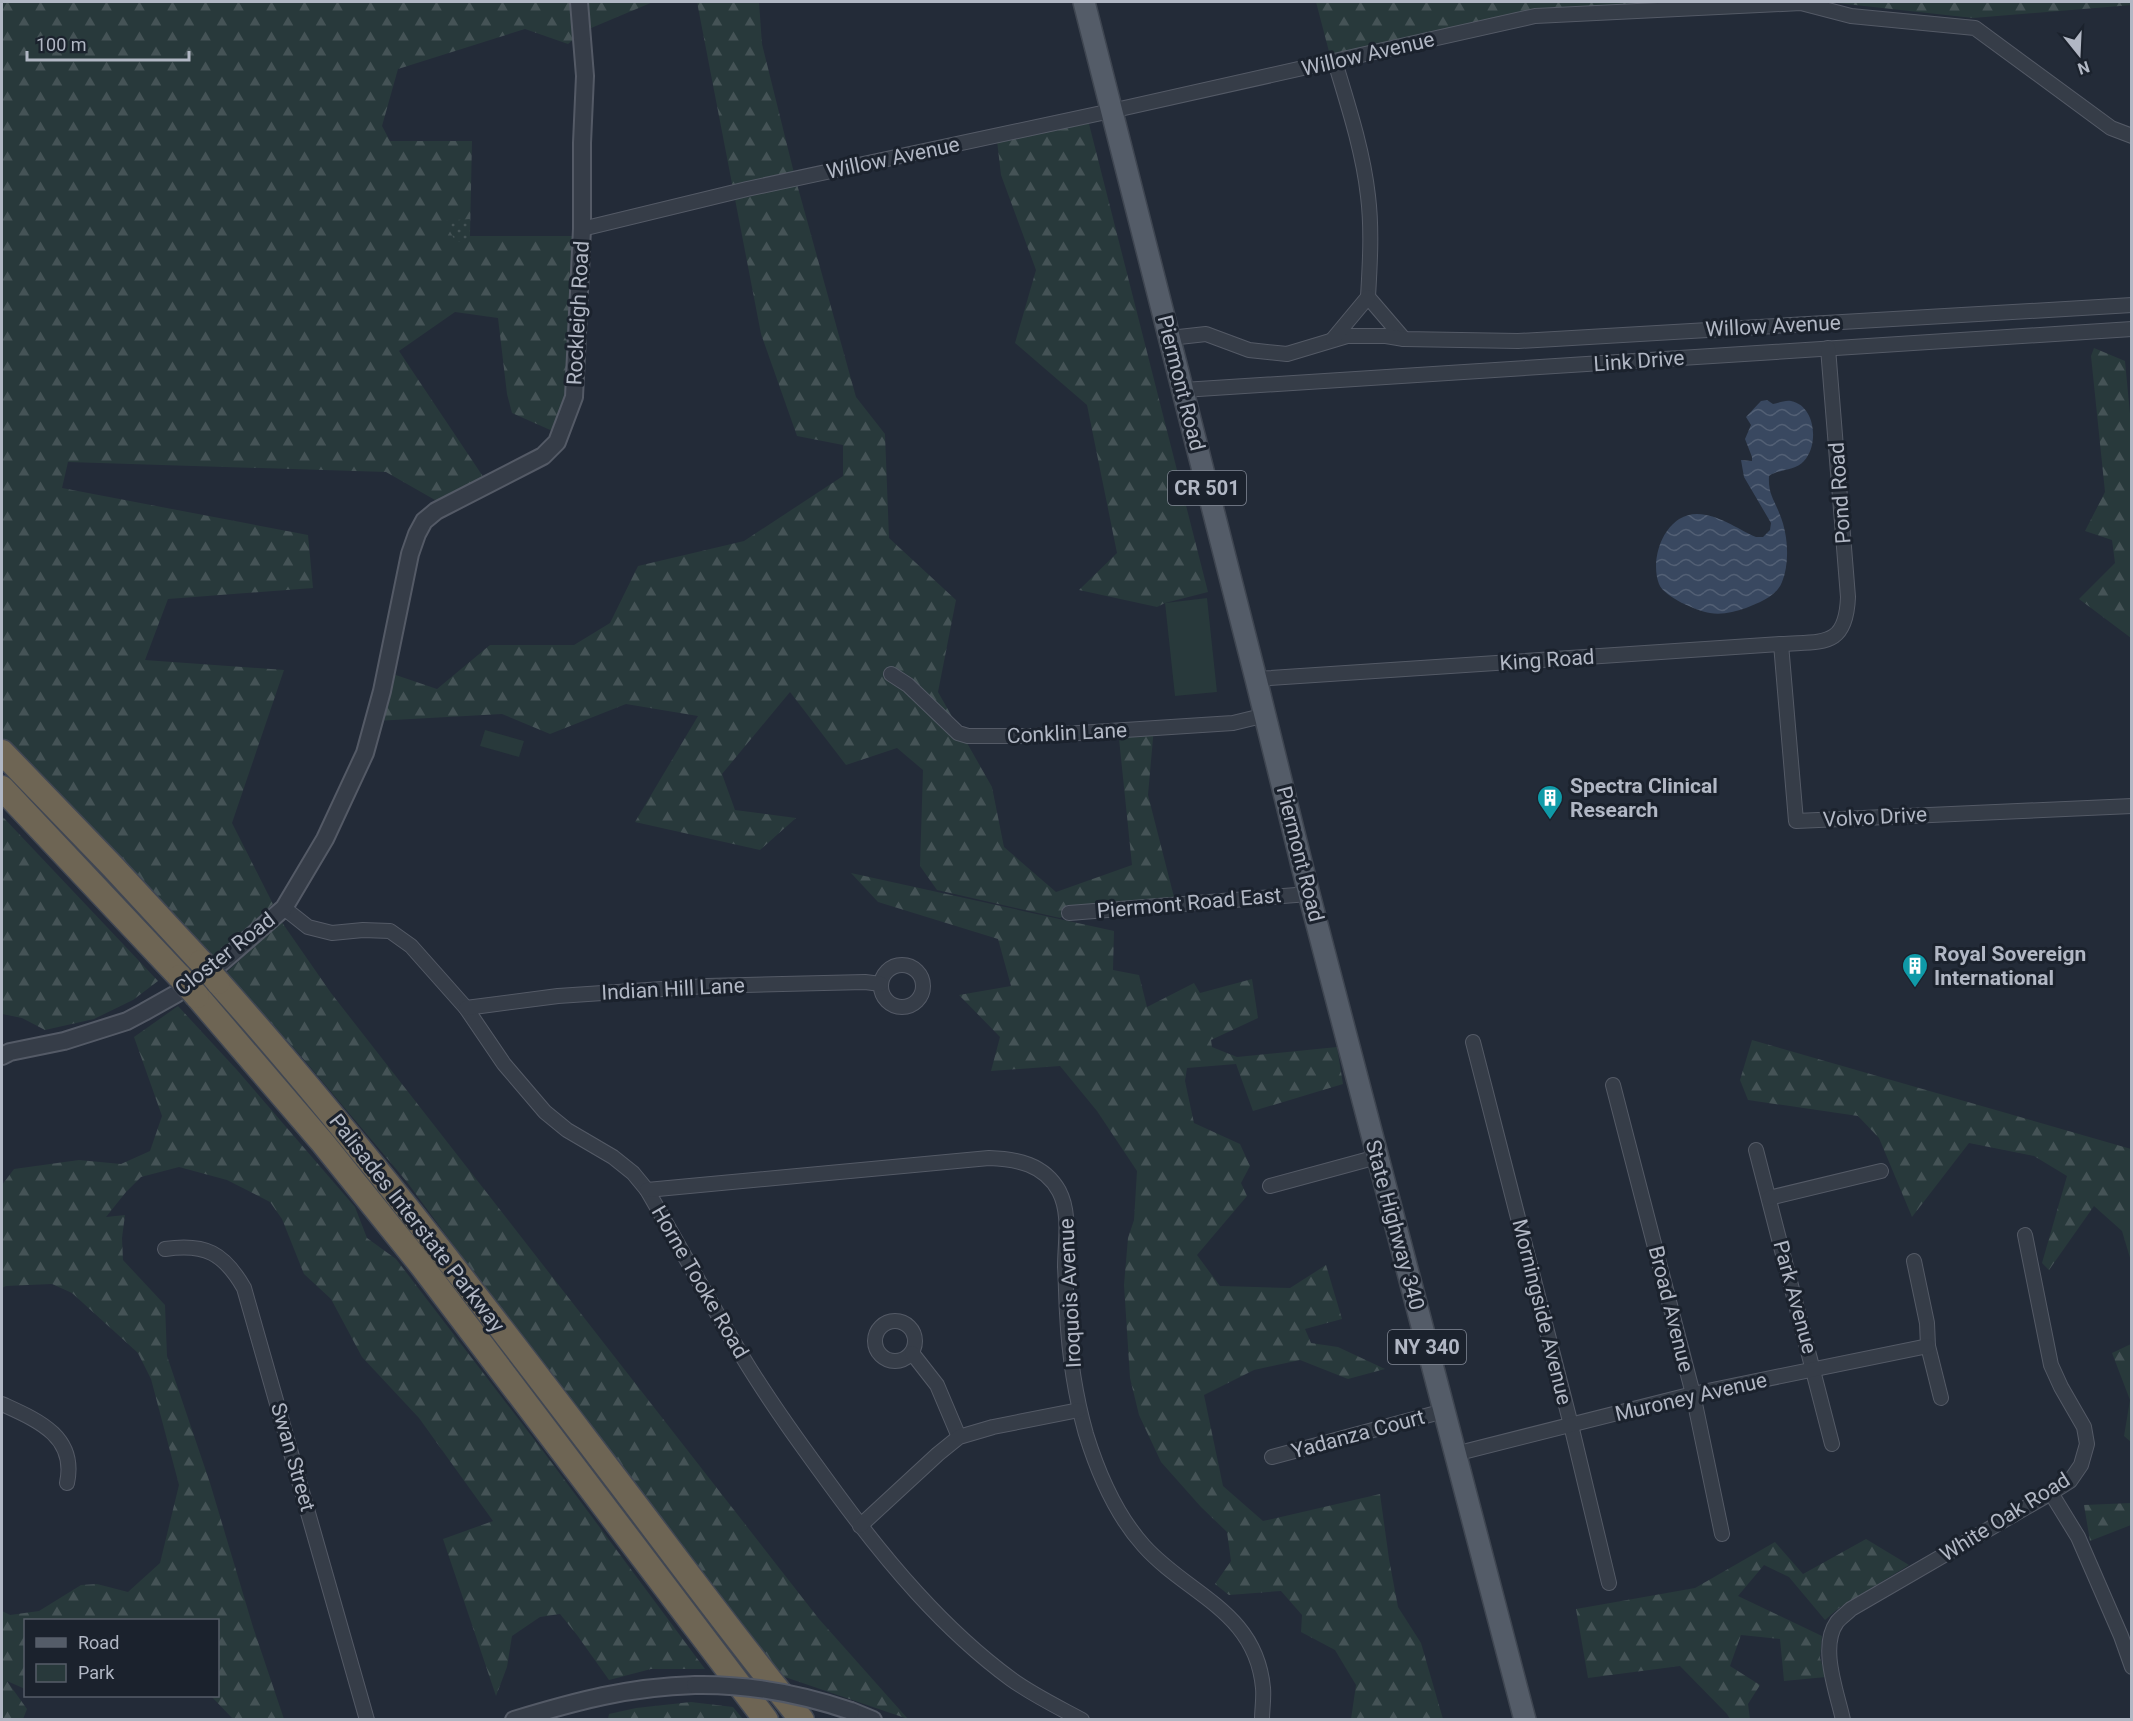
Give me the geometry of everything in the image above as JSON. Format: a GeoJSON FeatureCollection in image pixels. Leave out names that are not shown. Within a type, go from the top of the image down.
{"type":"FeatureCollection","features":[{"type":"Feature","properties":{"kind":"highway","name":"Palisades Interstate Parkway"},"geometry":{"type":"LineString","coordinates":[[2,752],[201,962],[310,1088],[410,1210],[802,1719]]}},
{"type":"Feature","properties":{"kind":"highway","name":"Palisades Interstate Parkway"},"geometry":{"type":"LineString","coordinates":[[2,788],[180,977],[323,1143],[398,1235],[766,1719]]}},
{"type":"Feature","properties":{"kind":"main road","name":"Piermont Road"},"geometry":{"type":"LineString","coordinates":[[1084,2],[1330,974]]}},
{"type":"Feature","properties":{"kind":"main road","name":"State Highway 340"},"geometry":{"type":"LineString","coordinates":[[1330,974],[1525,1719]]}},
{"type":"Feature","properties":{"kind":"street","name":"Rockleigh Road"},"geometry":{"type":"LineString","coordinates":[[364,753],[382,691],[410,554],[424,521],[444,506],[543,456],[557,442],[575,391],[582,229],[585,76],[579,2]]}},
{"type":"Feature","properties":{"kind":"street","name":"Willow Avenue"},"geometry":{"type":"LineString","coordinates":[[582,229],[747,189],[1335,62],[1534,16],[1801,3],[1851,16],[1974,28],[2111,128],[2132,136]]}},
{"type":"Feature","properties":{"kind":"street"},"geometry":{"type":"LineString","coordinates":[[1333,339],[1368,297],[1370,224],[1364,169],[1335,62]]}},
{"type":"Feature","properties":{"kind":"street"},"geometry":{"type":"LineString","coordinates":[[1368,297],[1404,339]]}},
{"type":"Feature","properties":{"kind":"street","name":"Willow Avenue"},"geometry":{"type":"LineString","coordinates":[[1170,338],[1206,334],[1250,350],[1287,354],[1333,339],[1358,335],[1404,339],[1518,341],[2132,305]]}},
{"type":"Feature","properties":{"kind":"street","name":"Link Drive"},"geometry":{"type":"LineString","coordinates":[[1183,390],[2132,329]]}},
{"type":"Feature","properties":{"kind":"street","name":"Pond Road"},"geometry":{"type":"LineString","coordinates":[[1828,348],[1848,597],[1847,615],[1838,635]]}},
{"type":"Feature","properties":{"kind":"street","name":"King Road"},"geometry":{"type":"LineString","coordinates":[[1256,679],[1781,644],[1819,641],[1838,635]]}},
{"type":"Feature","properties":{"kind":"street","name":"Volvo Drive"},"geometry":{"type":"LineString","coordinates":[[1781,644],[1796,821],[2132,806]]}},
{"type":"Feature","properties":{"kind":"street","name":"Conklin Lane"},"geometry":{"type":"LineString","coordinates":[[891,674],[908,686],[958,733],[968,736],[1032,736],[1221,724],[1266,715]]}},
{"type":"Feature","properties":{"kind":"street","name":"Closter Road"},"geometry":{"type":"LineString","coordinates":[[2,1056],[9,1052],[64,1041],[127,1021],[176,994],[222,962],[284,908],[325,839],[364,753]]}},
{"type":"Feature","properties":{"kind":"street","name":"Piermont Road East"},"geometry":{"type":"LineString","coordinates":[[1069,913],[1309,894]]}},
{"type":"Feature","properties":{"kind":"street","name":"Horne Tooke Road"},"geometry":{"type":"LineString","coordinates":[[284,908],[308,927],[332,933],[363,930],[390,931],[411,946],[466,1008],[504,1064],[545,1112],[567,1130],[613,1157],[633,1173],[647,1190],[742,1356],[794,1436],[860,1526],[894,1567],[922,1599],[984,1658],[1012,1680],[1082,1719]]}},
{"type":"Feature","properties":{"kind":"street","name":"Indian Hill Lane"},"geometry":{"type":"LineString","coordinates":[[466,1008],[558,996],[707,986],[865,982],[881,984]]}},
{"type":"Feature","properties":{"kind":"street","name":"Morningside Avenue"},"geometry":{"type":"LineString","coordinates":[[1473,1042],[1609,1583]]}},
{"type":"Feature","properties":{"kind":"street","name":"Broad Avenue"},"geometry":{"type":"LineString","coordinates":[[1613,1085],[1693,1394],[1722,1534]]}},
{"type":"Feature","properties":{"kind":"street","name":"Park Avenue"},"geometry":{"type":"LineString","coordinates":[[1756,1150],[1832,1444]]}},
{"type":"Feature","properties":{"kind":"street"},"geometry":{"type":"LineString","coordinates":[[1270,1186],[1377,1157]]}},
{"type":"Feature","properties":{"kind":"street","name":"Iroquois Avenue"},"geometry":{"type":"LineString","coordinates":[[647,1190],[989,1158],[1014,1159],[1030,1164],[1045,1175],[1058,1190],[1066,1210],[1067,1316],[1079,1410],[1090,1447],[1105,1484],[1122,1516],[1144,1546],[1172,1571],[1226,1612],[1244,1633],[1256,1658],[1263,1687],[1262,1719]]}},
{"type":"Feature","properties":{"kind":"street"},"geometry":{"type":"LineString","coordinates":[[1769,1198],[1881,1171]]}},
{"type":"Feature","properties":{"kind":"street","name":"White Oak Road"},"geometry":{"type":"LineString","coordinates":[[1843,1719],[1829,1659],[1828,1641],[1837,1623],[1851,1609],[2070,1481],[2082,1465],[2087,1444],[2084,1427],[2051,1365],[2025,1235]]}},
{"type":"Feature","properties":{"kind":"street","name":"Swan Street"},"geometry":{"type":"LineString","coordinates":[[165,1249],[185,1246],[200,1248],[219,1257],[232,1268],[244,1288],[367,1719]]}},
{"type":"Feature","properties":{"kind":"street"},"geometry":{"type":"LineString","coordinates":[[1914,1261],[1927,1323],[1928,1346],[1941,1398]]}},
{"type":"Feature","properties":{"kind":"street","name":"Muroney Avenue"},"geometry":{"type":"LineString","coordinates":[[1455,1454],[1693,1394],[1928,1346]]}},
{"type":"Feature","properties":{"kind":"street"},"geometry":{"type":"LineString","coordinates":[[912,1353],[937,1385],[959,1437]]}},
{"type":"Feature","properties":{"kind":"street"},"geometry":{"type":"LineString","coordinates":[[2,1404],[29,1416],[51,1431],[66,1451],[70,1467],[67,1483]]}},
{"type":"Feature","properties":{"kind":"street"},"geometry":{"type":"LineString","coordinates":[[860,1526],[959,1437],[993,1427],[1079,1410]]}},
{"type":"Feature","properties":{"kind":"street","name":"Yadanza Court"},"geometry":{"type":"LineString","coordinates":[[1272,1458],[1444,1411]]}},
{"type":"Feature","properties":{"kind":"street"},"geometry":{"type":"LineString","coordinates":[[2051,1493],[2078,1537],[2132,1667]]}},
{"type":"Feature","properties":{"kind":"street"},"geometry":{"type":"LineString","coordinates":[[514,1719],[605,1694],[648,1688],[723,1685],[772,1691],[819,1701],[873,1719]]}},
{"type":"Feature","properties":{"kind":"green space"},"geometry":{"type":"Polygon","coordinates":[[[2,2],[653,2],[584,31],[568,44],[525,29],[398,69],[382,126],[390,141],[472,141],[470,236],[575,236],[574,390],[557,433],[512,413],[507,394],[498,318],[455,312],[399,351],[488,484],[442,504],[386,472],[68,462],[62,488],[308,535],[313,588],[168,599],[145,660],[284,670],[232,823],[273,904],[213,958],[2,738],[2,2]]]}},
{"type":"Feature","properties":{"kind":"green space"},"geometry":{"type":"Polygon","coordinates":[[[697,2],[759,2],[762,44],[795,177],[856,397],[885,434],[889,538],[956,600],[938,692],[992,787],[1004,847],[1056,892],[1132,865],[1118,729],[1154,727],[1148,795],[1175,901],[1084,906],[1060,918],[937,890],[920,866],[923,770],[897,748],[846,765],[790,692],[722,774],[735,810],[796,818],[760,850],[635,822],[698,716],[626,704],[550,734],[502,714],[375,721],[387,672],[437,689],[490,645],[574,645],[610,623],[638,566],[744,541],[843,476],[843,445],[797,436],[761,334],[697,2]]]}},
{"type":"Feature","properties":{"kind":"green space"},"geometry":{"type":"Polygon","coordinates":[[[1316,2],[1675,2],[1548,8],[1332,63],[1316,2]]]}},
{"type":"Feature","properties":{"kind":"green space"},"geometry":{"type":"Polygon","coordinates":[[[1828,2],[2131,2],[2132,5],[1973,18],[1828,2]]]}},
{"type":"Feature","properties":{"kind":"green space"},"geometry":{"type":"Polygon","coordinates":[[[1087,116],[1208,592],[1157,607],[1079,590],[1117,553],[1087,405],[1015,343],[1036,270],[1001,175],[996,132],[1087,116]]]}},
{"type":"Feature","properties":{"kind":"green space"},"geometry":{"type":"Polygon","coordinates":[[[470,219],[469,242],[456,242],[444,221],[470,219]]]}},
{"type":"Feature","properties":{"kind":"green space"},"geometry":{"type":"Polygon","coordinates":[[[2094,348],[2125,361],[2132,435],[2131,638],[2079,599],[2115,563],[2112,540],[2085,531],[2105,492],[2091,356],[2094,348]]]}},
{"type":"Feature","properties":{"kind":"green space"},"geometry":{"type":"Polygon","coordinates":[[[1207,598],[1217,692],[1175,696],[1165,603],[1207,598]]]}},
{"type":"Feature","properties":{"kind":"green space"},"geometry":{"type":"Polygon","coordinates":[[[485,730],[524,741],[519,757],[480,746],[485,730]]]}},
{"type":"Feature","properties":{"kind":"green space"},"geometry":{"type":"Polygon","coordinates":[[[2,816],[158,981],[133,1000],[94,1019],[45,1030],[22,1018],[2,1014],[2,816]]]}},
{"type":"Feature","properties":{"kind":"green space"},"geometry":{"type":"Polygon","coordinates":[[[851,873],[1114,931],[1113,970],[1139,975],[1147,1007],[1194,983],[1200,993],[1252,979],[1258,1018],[1211,1040],[1212,1047],[1237,1057],[1337,1047],[1343,1084],[1253,1111],[1236,1064],[1187,1068],[1185,1081],[1194,1123],[1240,1144],[1250,1166],[1241,1183],[1247,1196],[1197,1255],[1220,1286],[1290,1288],[1326,1265],[1342,1319],[1305,1329],[1311,1343],[1338,1347],[1385,1369],[1348,1379],[1300,1360],[1254,1370],[1204,1395],[1223,1486],[1263,1521],[1380,1494],[1398,1607],[1421,1643],[1443,1719],[1351,1719],[1356,1685],[1335,1650],[1301,1632],[1302,1615],[1281,1591],[1229,1595],[1215,1584],[1231,1561],[1227,1532],[1161,1462],[1139,1415],[1130,1378],[1124,1285],[1128,1238],[1134,1220],[1137,1171],[1097,1111],[1060,1066],[991,1071],[1000,1037],[959,995],[1011,986],[998,939],[878,902],[851,873]]]}},
{"type":"Feature","properties":{"kind":"green space"},"geometry":{"type":"Polygon","coordinates":[[[281,921],[331,993],[819,1619],[908,1719],[779,1675],[504,1314],[407,1182],[300,1055],[226,973],[281,921]]]}},
{"type":"Feature","properties":{"kind":"green space"},"geometry":{"type":"Polygon","coordinates":[[[178,1006],[237,1070],[355,1207],[367,1238],[396,1259],[543,1451],[705,1669],[651,1669],[609,1680],[560,1614],[540,1617],[512,1636],[507,1667],[496,1696],[443,1539],[493,1521],[419,1418],[362,1357],[331,1299],[304,1274],[282,1219],[270,1202],[227,1180],[179,1167],[141,1177],[106,1217],[125,1215],[122,1238],[123,1260],[165,1305],[167,1356],[210,1483],[253,1627],[284,1719],[233,1719],[212,1697],[219,1697],[219,1619],[24,1619],[24,1689],[7,1681],[27,1709],[23,1719],[2,1719],[2,1611],[10,1615],[39,1611],[81,1585],[97,1584],[128,1592],[160,1563],[179,1485],[151,1379],[138,1353],[72,1293],[52,1284],[2,1288],[2,1185],[14,1169],[79,1160],[121,1164],[150,1151],[162,1116],[134,1037],[178,1006]]]}},
{"type":"Feature","properties":{"kind":"green space"},"geometry":{"type":"Polygon","coordinates":[[[1752,1040],[2131,1149],[2131,1261],[2122,1231],[2094,1206],[2049,1270],[2042,1263],[2067,1176],[2034,1156],[1969,1143],[1912,1217],[1879,1138],[1858,1116],[1748,1100],[1740,1080],[1752,1040]]]}},
{"type":"Feature","properties":{"kind":"green space"},"geometry":{"type":"Polygon","coordinates":[[[2131,1344],[2131,1442],[2124,1436],[2130,1400],[2112,1353],[2131,1344]]]}},
{"type":"Feature","properties":{"kind":"green space"},"geometry":{"type":"Polygon","coordinates":[[[2131,1503],[2131,1525],[2090,1541],[2084,1505],[2131,1503]]]}},
{"type":"Feature","properties":{"kind":"green space"},"geometry":{"type":"Polygon","coordinates":[[[1866,1539],[1909,1565],[1839,1608],[1825,1620],[1789,1577],[1764,1565],[1738,1596],[1822,1636],[1820,1658],[1826,1677],[1784,1681],[1780,1639],[1741,1635],[1730,1666],[1760,1685],[1748,1704],[1750,1719],[1730,1719],[1680,1666],[1588,1678],[1576,1609],[1695,1588],[1775,1542],[1803,1574],[1866,1539]]]}},
{"type":"Feature","properties":{"kind":"green space"},"geometry":{"type":"Polygon","coordinates":[[[691,1702],[733,1707],[743,1719],[608,1719],[609,1714],[636,1708],[691,1702]]]}},
{"type":"Feature","properties":{"kind":"water"},"geometry":{"type":"Polygon","coordinates":[[[1767,400],[1773,404],[1791,401],[1799,404],[1810,418],[1813,436],[1812,446],[1804,461],[1796,467],[1769,476],[1770,492],[1783,523],[1786,540],[1785,574],[1780,587],[1756,604],[1728,613],[1704,612],[1682,603],[1662,589],[1656,574],[1658,550],[1668,529],[1676,521],[1697,514],[1712,516],[1756,537],[1763,537],[1770,530],[1771,523],[1744,477],[1741,460],[1752,461],[1745,439],[1751,425],[1746,417],[1761,401],[1767,400]]]}},
{"type":"Feature","properties":{"kind":"place","name":"Spectra Clinical Research"},"geometry":{"type":"Point","coordinates":[1550,821]}},
{"type":"Feature","properties":{"kind":"place","name":"Royal Sovereign International"},"geometry":{"type":"Point","coordinates":[1915,989]}}]}
